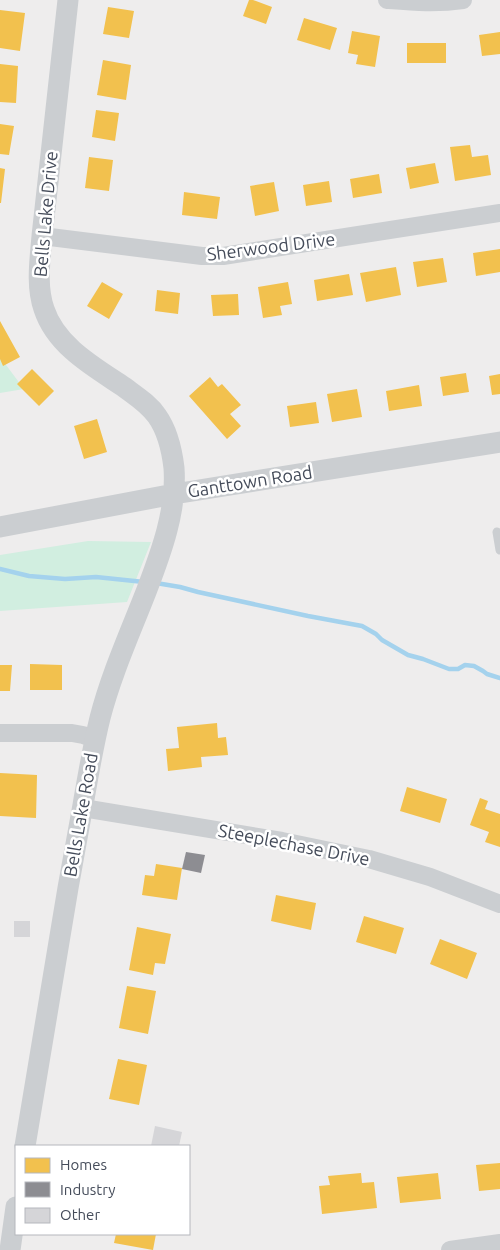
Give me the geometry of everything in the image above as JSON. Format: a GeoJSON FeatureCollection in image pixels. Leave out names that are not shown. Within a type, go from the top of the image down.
{"type":"FeatureCollection","features":[{"type":"Feature","properties":{"kind":"street","name":"Bells Lake Drive"},"geometry":{"type":"LineString","coordinates":[[68,0],[39,269],[40,291],[44,310],[61,339],[82,358],[148,406],[158,418],[167,436],[174,466],[174,494]]}},
{"type":"Feature","properties":{"kind":"street"},"geometry":{"type":"LineString","coordinates":[[386,0],[421,3],[463,0]]}},
{"type":"Feature","properties":{"kind":"street","name":"Sherwood Drive"},"geometry":{"type":"LineString","coordinates":[[42,236],[202,256],[223,256],[500,213]]}},
{"type":"Feature","properties":{"kind":"street","name":"Ganttown Road"},"geometry":{"type":"LineString","coordinates":[[0,527],[174,494],[500,442]]}},
{"type":"Feature","properties":{"kind":"street","name":"Bells Lake Road"},"geometry":{"type":"LineString","coordinates":[[25,1145],[95,739],[108,692],[155,570],[167,531],[174,494]]}},
{"type":"Feature","properties":{"kind":"street"},"geometry":{"type":"LineString","coordinates":[[0,733],[72,733],[95,739]]}},
{"type":"Feature","properties":{"kind":"street","name":"Steeplechase Drive"},"geometry":{"type":"LineString","coordinates":[[83,808],[282,841],[369,859],[430,878],[500,904]]}},
{"type":"Feature","properties":{"kind":"street"},"geometry":{"type":"LineString","coordinates":[[10,1250],[15,1214]]}},
{"type":"Feature","properties":{"kind":"street"},"geometry":{"type":"LineString","coordinates":[[450,1250],[500,1243]]}},
{"type":"Feature","properties":{"kind":"lane"},"geometry":{"type":"LineString","coordinates":[[497,532],[500,550]]}},
{"type":"Feature","properties":{"kind":"green space"},"geometry":{"type":"Polygon","coordinates":[[[0,357],[24,389],[0,393],[0,357]]]}},
{"type":"Feature","properties":{"kind":"green space"},"geometry":{"type":"Polygon","coordinates":[[[88,541],[151,542],[127,602],[0,611],[0,555],[88,541]]]}},
{"type":"Feature","properties":{"kind":"building: Homes"},"geometry":{"type":"Polygon","coordinates":[[[249,0],[272,7],[266,24],[243,16],[249,0]]]}},
{"type":"Feature","properties":{"kind":"building: Homes"},"geometry":{"type":"Polygon","coordinates":[[[108,7],[134,11],[129,38],[103,34],[108,7]]]}},
{"type":"Feature","properties":{"kind":"building: Homes"},"geometry":{"type":"Polygon","coordinates":[[[0,10],[25,13],[20,51],[0,48],[0,10]]]}},
{"type":"Feature","properties":{"kind":"building: Homes"},"geometry":{"type":"Polygon","coordinates":[[[304,18],[337,28],[330,50],[297,40],[304,18]]]}},
{"type":"Feature","properties":{"kind":"building: Homes"},"geometry":{"type":"Polygon","coordinates":[[[352,31],[380,36],[375,67],[356,64],[358,55],[348,53],[352,31]]]}},
{"type":"Feature","properties":{"kind":"building: Homes"},"geometry":{"type":"Polygon","coordinates":[[[500,32],[500,54],[482,56],[479,35],[500,32]]]}},
{"type":"Feature","properties":{"kind":"building: Homes"},"geometry":{"type":"Polygon","coordinates":[[[407,43],[446,43],[446,63],[407,63],[407,43]]]}},
{"type":"Feature","properties":{"kind":"building: Homes"},"geometry":{"type":"Polygon","coordinates":[[[103,60],[131,65],[126,100],[97,95],[103,60]]]}},
{"type":"Feature","properties":{"kind":"building: Homes"},"geometry":{"type":"Polygon","coordinates":[[[0,64],[18,66],[16,103],[0,102],[0,64]]]}},
{"type":"Feature","properties":{"kind":"building: Homes"},"geometry":{"type":"Polygon","coordinates":[[[96,110],[119,113],[115,141],[92,137],[96,110]]]}},
{"type":"Feature","properties":{"kind":"building: Homes"},"geometry":{"type":"Polygon","coordinates":[[[0,124],[14,126],[9,155],[0,154],[0,124]]]}},
{"type":"Feature","properties":{"kind":"building: Homes"},"geometry":{"type":"Polygon","coordinates":[[[470,145],[472,157],[488,155],[491,175],[455,181],[450,147],[470,145]]]}},
{"type":"Feature","properties":{"kind":"building: Homes"},"geometry":{"type":"Polygon","coordinates":[[[89,157],[113,160],[109,191],[85,188],[89,157]]]}},
{"type":"Feature","properties":{"kind":"building: Homes"},"geometry":{"type":"Polygon","coordinates":[[[435,163],[439,183],[410,189],[406,168],[435,163]]]}},
{"type":"Feature","properties":{"kind":"building: Homes"},"geometry":{"type":"Polygon","coordinates":[[[0,168],[5,169],[1,203],[0,203],[0,168]]]}},
{"type":"Feature","properties":{"kind":"building: Homes"},"geometry":{"type":"Polygon","coordinates":[[[379,174],[382,193],[353,198],[350,179],[379,174]]]}},
{"type":"Feature","properties":{"kind":"building: Homes"},"geometry":{"type":"Polygon","coordinates":[[[329,181],[332,202],[306,206],[303,185],[329,181]]]}},
{"type":"Feature","properties":{"kind":"building: Homes"},"geometry":{"type":"Polygon","coordinates":[[[274,182],[279,211],[255,216],[250,186],[274,182]]]}},
{"type":"Feature","properties":{"kind":"building: Homes"},"geometry":{"type":"Polygon","coordinates":[[[184,192],[220,197],[217,219],[182,215],[184,192]]]}},
{"type":"Feature","properties":{"kind":"building: Homes"},"geometry":{"type":"Polygon","coordinates":[[[500,249],[500,272],[476,276],[473,253],[500,249]]]}},
{"type":"Feature","properties":{"kind":"building: Homes"},"geometry":{"type":"Polygon","coordinates":[[[443,258],[447,282],[417,287],[413,262],[443,258]]]}},
{"type":"Feature","properties":{"kind":"building: Homes"},"geometry":{"type":"Polygon","coordinates":[[[396,267],[401,295],[366,302],[360,273],[396,267]]]}},
{"type":"Feature","properties":{"kind":"building: Homes"},"geometry":{"type":"Polygon","coordinates":[[[349,274],[353,295],[317,301],[314,280],[349,274]]]}},
{"type":"Feature","properties":{"kind":"building: Homes"},"geometry":{"type":"Polygon","coordinates":[[[102,282],[123,294],[109,319],[87,306],[102,282]]]}},
{"type":"Feature","properties":{"kind":"building: Homes"},"geometry":{"type":"Polygon","coordinates":[[[288,282],[292,304],[280,306],[282,315],[263,318],[258,287],[288,282]]]}},
{"type":"Feature","properties":{"kind":"building: Homes"},"geometry":{"type":"Polygon","coordinates":[[[157,290],[180,293],[178,314],[155,311],[157,290]]]}},
{"type":"Feature","properties":{"kind":"building: Homes"},"geometry":{"type":"Polygon","coordinates":[[[238,294],[239,315],[213,316],[211,295],[238,294]]]}},
{"type":"Feature","properties":{"kind":"building: Homes"},"geometry":{"type":"Polygon","coordinates":[[[0,321],[20,357],[3,366],[0,359],[0,321]]]}},
{"type":"Feature","properties":{"kind":"building: Homes"},"geometry":{"type":"Polygon","coordinates":[[[32,369],[54,391],[39,406],[17,384],[32,369]]]}},
{"type":"Feature","properties":{"kind":"building: Homes"},"geometry":{"type":"Polygon","coordinates":[[[466,373],[469,392],[443,396],[440,377],[466,373]]]}},
{"type":"Feature","properties":{"kind":"building: Homes"},"geometry":{"type":"Polygon","coordinates":[[[500,374],[500,394],[492,395],[489,376],[500,374]]]}},
{"type":"Feature","properties":{"kind":"building: Homes"},"geometry":{"type":"Polygon","coordinates":[[[210,377],[218,387],[222,384],[241,405],[230,414],[241,426],[227,439],[189,396],[210,377]]]}},
{"type":"Feature","properties":{"kind":"building: Homes"},"geometry":{"type":"Polygon","coordinates":[[[419,385],[422,406],[389,411],[386,391],[419,385]]]}},
{"type":"Feature","properties":{"kind":"building: Homes"},"geometry":{"type":"Polygon","coordinates":[[[357,389],[362,417],[332,422],[327,394],[357,389]]]}},
{"type":"Feature","properties":{"kind":"building: Homes"},"geometry":{"type":"Polygon","coordinates":[[[316,402],[319,423],[290,427],[287,406],[316,402]]]}},
{"type":"Feature","properties":{"kind":"building: Homes"},"geometry":{"type":"Polygon","coordinates":[[[97,419],[107,452],[84,459],[74,426],[97,419]]]}},
{"type":"Feature","properties":{"kind":"building: Homes"},"geometry":{"type":"Polygon","coordinates":[[[30,664],[62,665],[62,690],[30,690],[30,664]]]}},
{"type":"Feature","properties":{"kind":"building: Homes"},"geometry":{"type":"Polygon","coordinates":[[[0,665],[12,665],[10,691],[0,691],[0,665]]]}},
{"type":"Feature","properties":{"kind":"building: Homes"},"geometry":{"type":"Polygon","coordinates":[[[217,723],[218,738],[226,737],[228,755],[201,757],[202,767],[168,771],[166,749],[179,748],[177,727],[217,723]]]}},
{"type":"Feature","properties":{"kind":"building: Homes"},"geometry":{"type":"Polygon","coordinates":[[[0,773],[37,775],[36,818],[0,816],[0,773]]]}},
{"type":"Feature","properties":{"kind":"building: Homes"},"geometry":{"type":"Polygon","coordinates":[[[407,787],[447,799],[440,823],[400,811],[407,787]]]}},
{"type":"Feature","properties":{"kind":"building: Homes"},"geometry":{"type":"Polygon","coordinates":[[[480,798],[488,801],[485,809],[500,814],[500,847],[485,842],[489,832],[470,825],[480,798]]]}},
{"type":"Feature","properties":{"kind":"building: Homes"},"geometry":{"type":"Polygon","coordinates":[[[156,864],[182,868],[177,900],[142,895],[145,875],[154,876],[156,864]]]}},
{"type":"Feature","properties":{"kind":"building: Homes"},"geometry":{"type":"Polygon","coordinates":[[[276,895],[316,903],[311,930],[271,921],[276,895]]]}},
{"type":"Feature","properties":{"kind":"building: Homes"},"geometry":{"type":"Polygon","coordinates":[[[364,916],[404,928],[396,954],[356,942],[364,916]]]}},
{"type":"Feature","properties":{"kind":"building: Homes"},"geometry":{"type":"Polygon","coordinates":[[[137,927],[171,934],[165,964],[155,963],[153,975],[129,970],[137,927]]]}},
{"type":"Feature","properties":{"kind":"building: Homes"},"geometry":{"type":"Polygon","coordinates":[[[440,939],[477,953],[467,979],[430,964],[440,939]]]}},
{"type":"Feature","properties":{"kind":"building: Homes"},"geometry":{"type":"Polygon","coordinates":[[[127,986],[156,991],[148,1034],[119,1028],[127,986]]]}},
{"type":"Feature","properties":{"kind":"building: Homes"},"geometry":{"type":"Polygon","coordinates":[[[118,1059],[147,1065],[139,1105],[109,1099],[118,1059]]]}},
{"type":"Feature","properties":{"kind":"building: Homes"},"geometry":{"type":"Polygon","coordinates":[[[500,1163],[500,1189],[479,1191],[476,1165],[500,1163]]]}},
{"type":"Feature","properties":{"kind":"building: Homes"},"geometry":{"type":"Polygon","coordinates":[[[361,1173],[362,1183],[374,1182],[377,1208],[322,1214],[319,1186],[330,1185],[328,1176],[361,1173]]]}},
{"type":"Feature","properties":{"kind":"building: Homes"},"geometry":{"type":"Polygon","coordinates":[[[438,1173],[441,1199],[400,1203],[397,1177],[438,1173]]]}},
{"type":"Feature","properties":{"kind":"building: Homes"},"geometry":{"type":"Polygon","coordinates":[[[116,1235],[156,1235],[153,1250],[114,1243],[116,1235]]]}},
{"type":"Feature","properties":{"kind":"building: Industry"},"geometry":{"type":"Polygon","coordinates":[[[186,852],[205,855],[201,873],[182,869],[186,852]]]}},
{"type":"Feature","properties":{"kind":"building: Other"},"geometry":{"type":"Polygon","coordinates":[[[14,921],[30,921],[30,937],[14,937],[14,921]]]}},
{"type":"Feature","properties":{"kind":"building: Other"},"geometry":{"type":"Polygon","coordinates":[[[155,1126],[182,1132],[179,1145],[151,1145],[155,1126]]]}},
{"type":"Feature","properties":{"kind":"waterway"},"geometry":{"type":"LineString","coordinates":[[0,569],[29,576],[65,579],[96,577],[144,582]]}},
{"type":"Feature","properties":{"kind":"waterway"},"geometry":{"type":"LineString","coordinates":[[156,583],[362,626],[408,655],[449,669],[458,669],[465,665],[474,666],[487,674],[500,678]]}}]}
